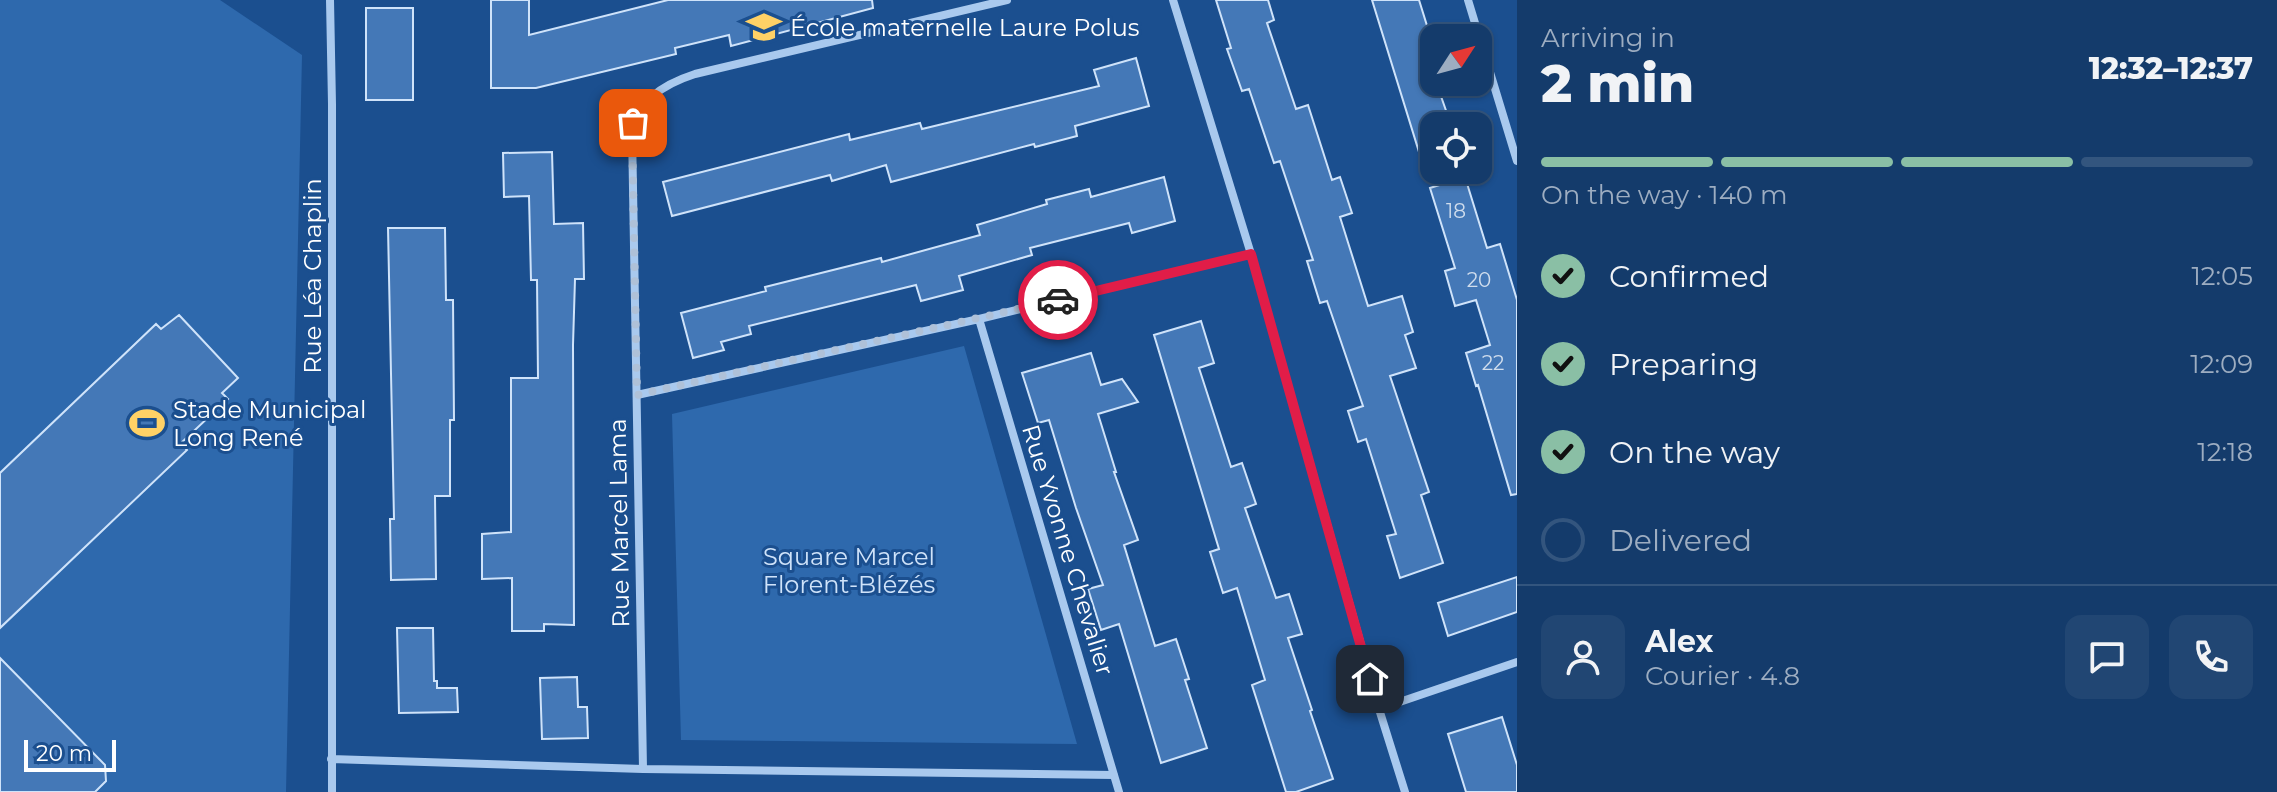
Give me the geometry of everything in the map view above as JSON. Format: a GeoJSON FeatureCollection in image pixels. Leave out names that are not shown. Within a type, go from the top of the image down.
{"type":"FeatureCollection","features":[{"type":"Feature","properties":{"kind":"street","name":"Rue Léa Chaplin"},"geometry":{"type":"LineString","coordinates":[[330,0],[332,792]]}},
{"type":"Feature","properties":{"kind":"street","name":"Rue Marcel Lama"},"geometry":{"type":"LineString","coordinates":[[643,769],[632,130],[636,115],[656,93],[695,74],[1007,0]]}},
{"type":"Feature","properties":{"kind":"street"},"geometry":{"type":"LineString","coordinates":[[1173,0],[1251,254],[1405,792]]}},
{"type":"Feature","properties":{"kind":"street"},"geometry":{"type":"LineString","coordinates":[[1468,0],[1517,161]]}},
{"type":"Feature","properties":{"kind":"street"},"geometry":{"type":"LineString","coordinates":[[637,395],[979,319],[1251,254]]}},
{"type":"Feature","properties":{"kind":"street","name":"Rue Yvonne Chevalier"},"geometry":{"type":"LineString","coordinates":[[979,319],[1119,792]]}},
{"type":"Feature","properties":{"kind":"street"},"geometry":{"type":"LineString","coordinates":[[1379,709],[1517,662]]}},
{"type":"Feature","properties":{"kind":"street"},"geometry":{"type":"LineString","coordinates":[[331,759],[643,769],[1114,775]]}},
{"type":"Feature","properties":{"kind":"green space","name":"Stade Municipal Long René"},"geometry":{"type":"Polygon","coordinates":[[[0,0],[220,0],[302,55],[286,792],[0,792],[0,0]]]}},
{"type":"Feature","properties":{"kind":"green space","name":"Square Marcel Florent-Blézés"},"geometry":{"type":"Polygon","coordinates":[[[964,346],[1077,744],[681,740],[672,414],[964,346]]]}},
{"type":"Feature","properties":{"kind":"building"},"geometry":{"type":"Polygon","coordinates":[[[491,0],[529,0],[529,35],[668,0],[872,0],[873,8],[731,46],[729,35],[675,48],[676,54],[536,88],[491,88],[491,0]]]}},
{"type":"Feature","properties":{"kind":"building"},"geometry":{"type":"Polygon","coordinates":[[[1216,0],[1268,0],[1274,20],[1267,23],[1296,109],[1308,105],[1332,180],[1340,177],[1352,213],[1340,217],[1368,306],[1402,296],[1413,332],[1405,335],[1416,368],[1390,376],[1429,492],[1421,495],[1443,563],[1400,578],[1387,536],[1396,534],[1366,439],[1358,442],[1348,411],[1363,406],[1327,301],[1320,303],[1307,261],[1313,260],[1280,161],[1274,163],[1249,89],[1242,91],[1227,49],[1231,48],[1216,0]]]}},
{"type":"Feature","properties":{"kind":"building"},"geometry":{"type":"Polygon","coordinates":[[[1372,0],[1419,0],[1426,24],[1420,24],[1420,96],[1441,96],[1446,112],[1420,112],[1420,155],[1372,0]]]}},
{"type":"Feature","properties":{"kind":"building"},"geometry":{"type":"Polygon","coordinates":[[[366,8],[413,8],[413,100],[366,100],[366,8]]]}},
{"type":"Feature","properties":{"kind":"building"},"geometry":{"type":"Polygon","coordinates":[[[1136,58],[1149,106],[1075,126],[1077,136],[1035,147],[1034,144],[891,182],[886,165],[832,181],[830,175],[672,216],[663,182],[849,134],[850,140],[920,123],[922,129],[1099,86],[1094,70],[1136,58]]]}},
{"type":"Feature","properties":{"kind":"building"},"geometry":{"type":"Polygon","coordinates":[[[552,152],[554,224],[583,223],[584,279],[575,279],[573,345],[574,625],[544,624],[544,631],[512,631],[512,578],[482,579],[482,534],[511,532],[511,378],[538,378],[537,280],[531,280],[529,196],[504,197],[503,153],[552,152]]]}},
{"type":"Feature","properties":{"kind":"building"},"geometry":{"type":"Polygon","coordinates":[[[1164,177],[1175,221],[1132,233],[1129,223],[1030,248],[1032,255],[959,276],[963,290],[921,301],[916,285],[749,326],[751,334],[721,342],[724,350],[693,358],[681,313],[766,291],[765,287],[881,258],[882,262],[980,235],[977,225],[1047,204],[1046,200],[1089,189],[1091,197],[1164,177]]]}},
{"type":"Feature","properties":{"kind":"building"},"geometry":{"type":"Polygon","coordinates":[[[1443,184],[1467,184],[1487,248],[1500,244],[1517,300],[1517,494],[1511,495],[1466,353],[1490,345],[1476,300],[1455,306],[1445,271],[1455,268],[1430,188],[1443,184]]]}},
{"type":"Feature","properties":{"kind":"building"},"geometry":{"type":"Polygon","coordinates":[[[388,228],[445,228],[446,300],[453,300],[454,420],[450,420],[450,496],[435,496],[436,579],[391,580],[390,519],[394,519],[388,228]]]}},
{"type":"Feature","properties":{"kind":"building"},"geometry":{"type":"Polygon","coordinates":[[[179,315],[238,378],[222,393],[228,399],[181,443],[187,450],[0,628],[0,473],[156,324],[161,329],[179,315]]]}},
{"type":"Feature","properties":{"kind":"building"},"geometry":{"type":"Polygon","coordinates":[[[1201,321],[1214,363],[1199,368],[1231,467],[1242,463],[1256,504],[1245,508],[1276,598],[1289,594],[1302,634],[1288,638],[1333,779],[1296,792],[1286,792],[1252,685],[1265,680],[1237,588],[1223,593],[1210,552],[1219,549],[1154,335],[1201,321]]]}},
{"type":"Feature","properties":{"kind":"building"},"geometry":{"type":"Polygon","coordinates":[[[1091,353],[1101,385],[1122,379],[1138,402],[1098,414],[1138,540],[1124,545],[1155,646],[1176,639],[1189,679],[1185,680],[1207,748],[1161,763],[1119,624],[1101,630],[1088,589],[1103,585],[1049,420],[1038,423],[1022,373],[1091,353]]]}},
{"type":"Feature","properties":{"kind":"building"},"geometry":{"type":"Polygon","coordinates":[[[1517,577],[1517,612],[1448,636],[1438,603],[1517,577]]]}},
{"type":"Feature","properties":{"kind":"building"},"geometry":{"type":"Polygon","coordinates":[[[397,628],[433,628],[434,681],[437,681],[437,688],[457,688],[458,712],[399,713],[397,628]]]}},
{"type":"Feature","properties":{"kind":"building"},"geometry":{"type":"Polygon","coordinates":[[[0,658],[105,765],[106,781],[95,792],[0,792],[0,658]]]}},
{"type":"Feature","properties":{"kind":"building"},"geometry":{"type":"Polygon","coordinates":[[[577,677],[578,707],[587,707],[588,738],[542,739],[540,678],[577,677]]]}},
{"type":"Feature","properties":{"kind":"building"},"geometry":{"type":"Polygon","coordinates":[[[1502,717],[1517,765],[1517,792],[1466,792],[1448,734],[1502,717]]]}},
{"type":"Feature","properties":{"kind":"way so far"},"geometry":{"type":"LineString","coordinates":[[633,123],[637,395],[1058,300]]}},
{"type":"Feature","properties":{"kind":"place","name":"École maternelle Laure Polus"},"geometry":{"type":"Point","coordinates":[764,27]}},
{"type":"Feature","properties":{"kind":"place","name":"Stade Municipal Long René"},"geometry":{"type":"Point","coordinates":[147,423]}},
{"type":"Feature","properties":{"kind":"route"},"geometry":{"type":"LineString","coordinates":[[1058,300],[1251,254],[1370,679]]}}]}
